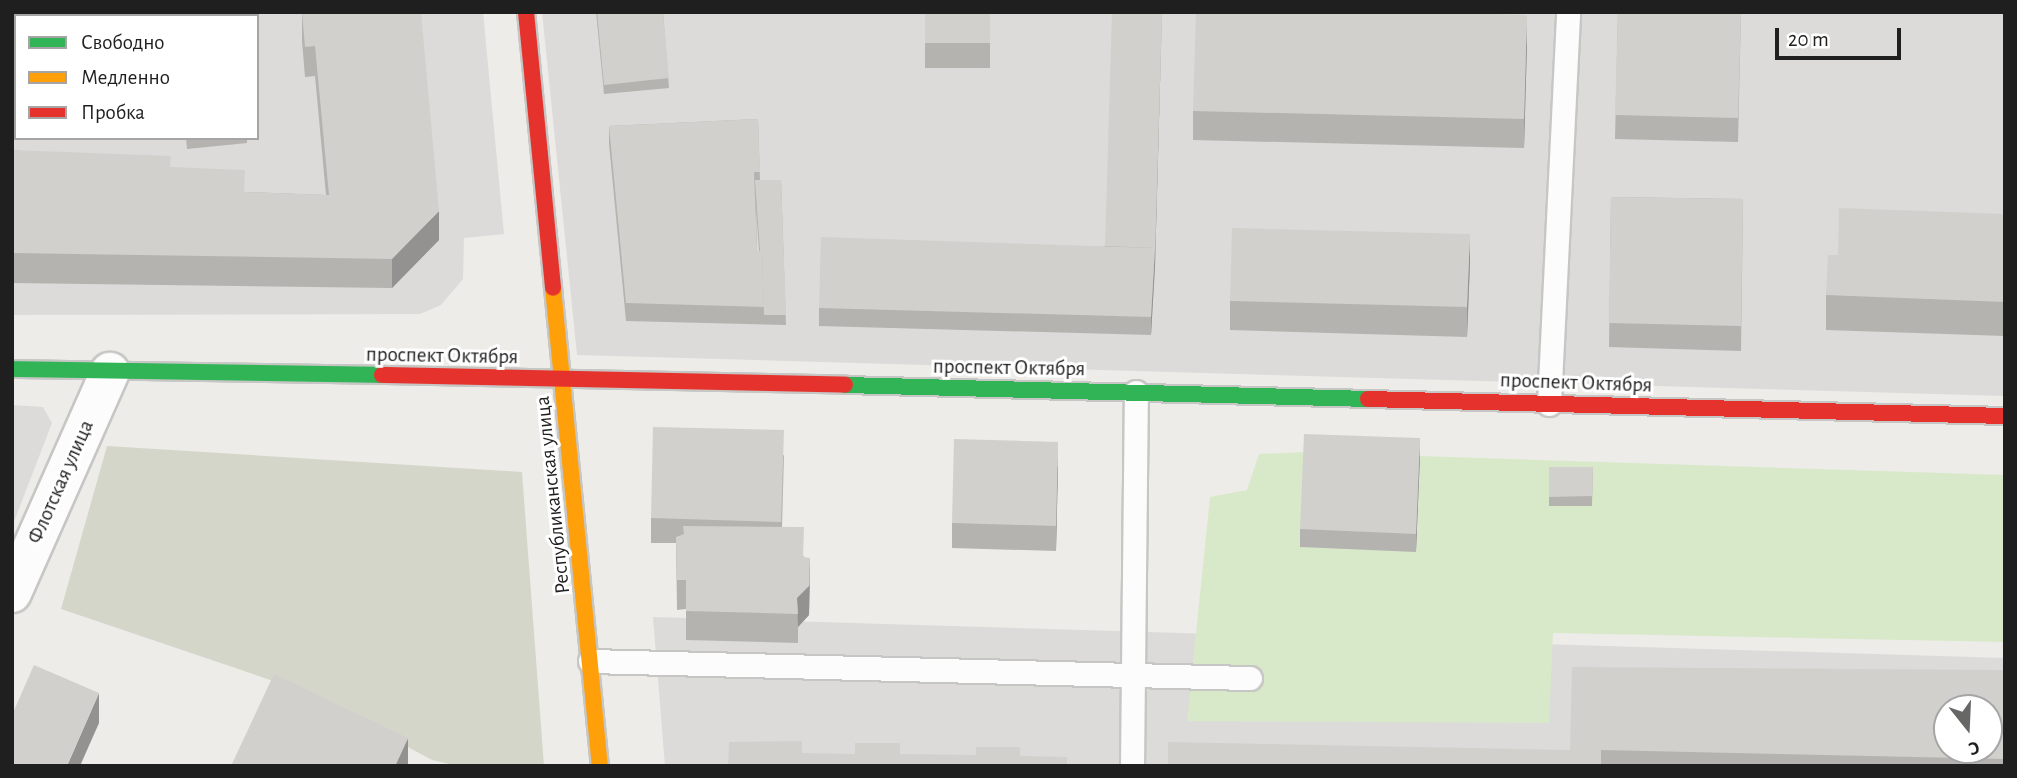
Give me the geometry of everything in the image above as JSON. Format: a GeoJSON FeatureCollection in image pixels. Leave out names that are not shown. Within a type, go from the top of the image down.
{"type":"FeatureCollection","features":[{"type":"Feature","properties":{"kind":"main road","name":"Республиканская улица"},"geometry":{"type":"LineString","coordinates":[[526,12],[600,766]]}},
{"type":"Feature","properties":{"kind":"main road","name":"проспект Октября"},"geometry":{"type":"LineString","coordinates":[[12,369],[563,378],[2005,416]]}},
{"type":"Feature","properties":{"kind":"street","name":"Флотская улица"},"geometry":{"type":"LineString","coordinates":[[12,593],[110,372]]}},
{"type":"Feature","properties":{"kind":"lane"},"geometry":{"type":"LineString","coordinates":[[1549,404],[1568,12]]}},
{"type":"Feature","properties":{"kind":"lane"},"geometry":{"type":"LineString","coordinates":[[1132,766],[1136,392]]}},
{"type":"Feature","properties":{"kind":"lane"},"geometry":{"type":"LineString","coordinates":[[590,661],[1250,678]]}},
{"type":"Feature","properties":{"kind":"shaded area"},"geometry":{"type":"Polygon","coordinates":[[[12,12],[483,12],[504,234],[464,238],[463,279],[441,305],[420,314],[12,315],[12,12]]]}},
{"type":"Feature","properties":{"kind":"shaded area"},"geometry":{"type":"Polygon","coordinates":[[[542,12],[2005,12],[2005,396],[577,355],[542,12]]]}},
{"type":"Feature","properties":{"kind":"shaded area"},"geometry":{"type":"Polygon","coordinates":[[[12,405],[43,407],[52,423],[12,527],[12,405]]]}},
{"type":"Feature","properties":{"kind":"shaded area"},"geometry":{"type":"Polygon","coordinates":[[[107,446],[522,472],[544,766],[458,766],[432,760],[306,692],[61,609],[107,446]]]}},
{"type":"Feature","properties":{"kind":"shaded area"},"geometry":{"type":"Polygon","coordinates":[[[653,617],[2005,658],[2005,766],[665,766],[653,617]]]}},
{"type":"Feature","properties":{"kind":"green space"},"geometry":{"type":"Polygon","coordinates":[[[1304,452],[1416,552],[1420,456],[2005,475],[2005,642],[1553,633],[1549,723],[1187,721],[1210,497],[1247,490],[1259,454],[1304,452]]]}},
{"type":"Feature","properties":{"kind":"building"},"geometry":{"type":"Polygon","coordinates":[[[237,12],[238,14],[177,14],[237,12]]]}},
{"type":"Feature","properties":{"kind":"building"},"geometry":{"type":"Polygon","coordinates":[[[302,12],[421,12],[439,211],[392,259],[12,253],[12,150],[171,156],[170,167],[245,170],[244,192],[329,195],[315,46],[305,47],[302,12]]]}},
{"type":"Feature","properties":{"kind":"building"},"geometry":{"type":"Polygon","coordinates":[[[597,12],[663,12],[669,78],[604,85],[597,12]]]}},
{"type":"Feature","properties":{"kind":"building"},"geometry":{"type":"Polygon","coordinates":[[[925,12],[990,12],[990,43],[925,43],[925,12]]]}},
{"type":"Feature","properties":{"kind":"building"},"geometry":{"type":"Polygon","coordinates":[[[1112,12],[1162,12],[1155,256],[1155,248],[1105,246],[1112,12]]]}},
{"type":"Feature","properties":{"kind":"building"},"geometry":{"type":"Polygon","coordinates":[[[1196,12],[1429,12],[1527,15],[1524,119],[1193,111],[1196,12]]]}},
{"type":"Feature","properties":{"kind":"building"},"geometry":{"type":"Polygon","coordinates":[[[1618,12],[1741,12],[1738,118],[1615,115],[1618,12]]]}},
{"type":"Feature","properties":{"kind":"building"},"geometry":{"type":"Polygon","coordinates":[[[758,119],[760,172],[754,172],[757,251],[762,251],[764,307],[626,303],[609,126],[758,119]]]}},
{"type":"Feature","properties":{"kind":"building"},"geometry":{"type":"Polygon","coordinates":[[[755,180],[781,180],[786,315],[764,315],[762,251],[755,180]]]}},
{"type":"Feature","properties":{"kind":"building"},"geometry":{"type":"Polygon","coordinates":[[[1611,197],[1743,199],[1741,326],[1609,323],[1611,197]]]}},
{"type":"Feature","properties":{"kind":"building"},"geometry":{"type":"Polygon","coordinates":[[[1839,208],[2005,214],[2005,302],[1826,295],[1828,255],[1838,255],[1839,208]]]}},
{"type":"Feature","properties":{"kind":"building"},"geometry":{"type":"Polygon","coordinates":[[[1232,228],[1470,234],[1467,307],[1230,301],[1232,228]]]}},
{"type":"Feature","properties":{"kind":"building"},"geometry":{"type":"Polygon","coordinates":[[[821,237],[1155,248],[1151,317],[819,308],[821,237]]]}},
{"type":"Feature","properties":{"kind":"building"},"geometry":{"type":"Polygon","coordinates":[[[653,427],[784,430],[781,522],[651,518],[653,427]]]}},
{"type":"Feature","properties":{"kind":"building"},"geometry":{"type":"Polygon","coordinates":[[[1304,434],[1420,438],[1416,534],[1300,529],[1304,434]]]}},
{"type":"Feature","properties":{"kind":"building"},"geometry":{"type":"Polygon","coordinates":[[[954,439],[1058,442],[1056,526],[952,523],[954,439]]]}},
{"type":"Feature","properties":{"kind":"building"},"geometry":{"type":"Polygon","coordinates":[[[1549,467],[1593,467],[1592,496],[1549,497],[1549,467]]]}},
{"type":"Feature","properties":{"kind":"building"},"geometry":{"type":"Polygon","coordinates":[[[683,526],[804,527],[803,557],[810,558],[809,586],[797,598],[798,614],[686,611],[686,580],[677,580],[676,537],[684,534],[683,526]]]}},
{"type":"Feature","properties":{"kind":"building"},"geometry":{"type":"Polygon","coordinates":[[[34,665],[99,693],[67,766],[12,766],[12,715],[34,665]]]}},
{"type":"Feature","properties":{"kind":"building"},"geometry":{"type":"Polygon","coordinates":[[[1572,667],[2005,670],[2005,759],[2003,694],[1933,694],[1933,757],[1601,750],[1601,766],[1168,766],[1168,742],[1570,750],[1572,667]]]}},
{"type":"Feature","properties":{"kind":"building"},"geometry":{"type":"Polygon","coordinates":[[[274,674],[408,738],[395,766],[231,766],[274,674]]]}},
{"type":"Feature","properties":{"kind":"building"},"geometry":{"type":"Polygon","coordinates":[[[802,741],[802,753],[855,754],[855,743],[900,743],[900,754],[976,755],[976,747],[1020,747],[1020,756],[1067,757],[1067,766],[728,766],[729,742],[802,741]]]}},
{"type":"Feature","properties":{"kind":"traffic: fast"},"geometry":{"type":"LineString","coordinates":[[12,369],[382,375]]}},
{"type":"Feature","properties":{"kind":"traffic: fast"},"geometry":{"type":"LineString","coordinates":[[845,385],[1368,399]]}},
{"type":"Feature","properties":{"kind":"traffic: slow"},"geometry":{"type":"LineString","coordinates":[[553,288],[600,766]]}},
{"type":"Feature","properties":{"kind":"traffic: jam"},"geometry":{"type":"LineString","coordinates":[[526,12],[553,288]]}},
{"type":"Feature","properties":{"kind":"traffic: jam"},"geometry":{"type":"LineString","coordinates":[[382,375],[845,385]]}},
{"type":"Feature","properties":{"kind":"traffic: jam"},"geometry":{"type":"LineString","coordinates":[[1368,399],[2005,416]]}}]}
